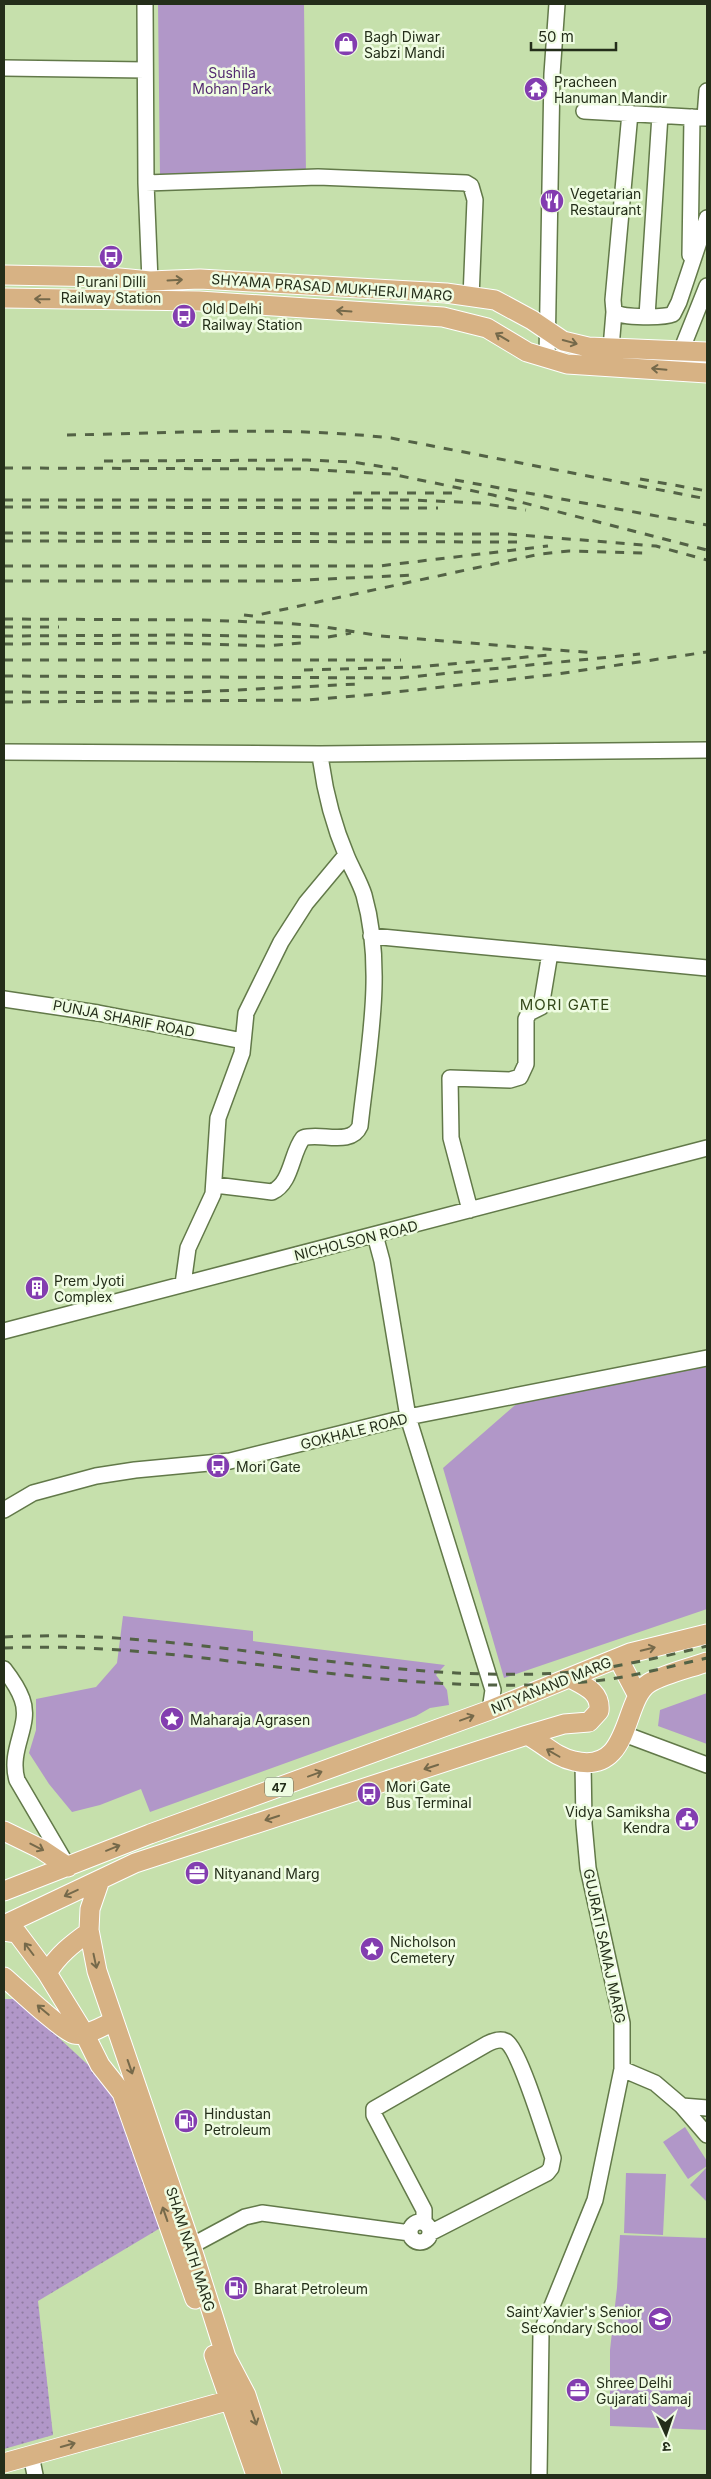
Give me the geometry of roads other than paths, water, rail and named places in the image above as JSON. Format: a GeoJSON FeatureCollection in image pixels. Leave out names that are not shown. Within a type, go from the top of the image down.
{"type":"FeatureCollection","features":[{"type":"Feature","properties":{"kind":"main road","name":"SHYAMA PRASAD MUKHERJI MARG"},"geometry":{"type":"LineString","coordinates":[[4,276],[109,277],[150,281],[200,279],[446,293],[495,300],[563,341],[588,347],[707,352]]}},
{"type":"Feature","properties":{"kind":"main road","name":"SHYAMA PRASAD MUKHERJI MARG"},"geometry":{"type":"LineString","coordinates":[[4,298],[199,301],[443,317],[487,328],[527,352],[567,364],[630,366],[707,373]]}},
{"type":"Feature","properties":{"kind":"main road","name":"NITYANAND MARG"},"geometry":{"type":"LineString","coordinates":[[4,1891],[142,1837],[490,1710],[618,1658],[707,1634]]}},
{"type":"Feature","properties":{"kind":"main road"},"geometry":{"type":"LineString","coordinates":[[618,1658],[638,1696]]}},
{"type":"Feature","properties":{"kind":"main road"},"geometry":{"type":"LineString","coordinates":[[527,1735],[561,1757],[583,1762],[606,1755],[617,1746],[624,1734],[638,1696],[649,1683],[707,1662]]}},
{"type":"Feature","properties":{"kind":"main road"},"geometry":{"type":"LineString","coordinates":[[527,1735],[564,1724],[584,1724],[596,1716],[599,1706],[594,1693],[570,1678]]}},
{"type":"Feature","properties":{"kind":"main road","name":"47"},"geometry":{"type":"LineString","coordinates":[[4,1925],[136,1863],[527,1735]]}},
{"type":"Feature","properties":{"kind":"main road"},"geometry":{"type":"LineString","coordinates":[[4,1831],[41,1849],[68,1867]]}},
{"type":"Feature","properties":{"kind":"main road","name":"SHAM NATH MARG"},"geometry":{"type":"LineString","coordinates":[[100,1880],[90,1909],[89,1932],[97,1971],[191,2246],[238,2397],[256,2475]]}},
{"type":"Feature","properties":{"kind":"main road","name":"SHAM NATH MARG"},"geometry":{"type":"LineString","coordinates":[[4,1931],[17,1933],[47,1973],[84,2033],[100,2065],[122,2092],[238,2397],[272,2475]]}},
{"type":"Feature","properties":{"kind":"main road"},"geometry":{"type":"LineString","coordinates":[[47,1973],[54,1961],[69,1946],[89,1932]]}},
{"type":"Feature","properties":{"kind":"main road"},"geometry":{"type":"LineString","coordinates":[[4,1977],[61,2026],[74,2034],[84,2033],[114,2021]]}},
{"type":"Feature","properties":{"kind":"main road"},"geometry":{"type":"LineString","coordinates":[[4,2462],[238,2397]]}},
{"type":"Feature","properties":{"kind":"street"},"geometry":{"type":"LineString","coordinates":[[145,4],[146,183],[150,281]]}},
{"type":"Feature","properties":{"kind":"street"},"geometry":{"type":"LineString","coordinates":[[547,358],[552,74],[557,4]]}},
{"type":"Feature","properties":{"kind":"street"},"geometry":{"type":"LineString","coordinates":[[4,68],[145,70]]}},
{"type":"Feature","properties":{"kind":"street"},"geometry":{"type":"LineString","coordinates":[[690,267],[702,117],[707,91]]}},
{"type":"Feature","properties":{"kind":"street"},"geometry":{"type":"LineString","coordinates":[[584,111],[702,117]]}},
{"type":"Feature","properties":{"kind":"street"},"geometry":{"type":"LineString","coordinates":[[612,348],[613,300],[630,113]]}},
{"type":"Feature","properties":{"kind":"street"},"geometry":{"type":"LineString","coordinates":[[647,316],[660,115]]}},
{"type":"Feature","properties":{"kind":"street"},"geometry":{"type":"LineString","coordinates":[[146,183],[318,177],[466,183],[471,186],[475,200],[471,298]]}},
{"type":"Feature","properties":{"kind":"street"},"geometry":{"type":"LineString","coordinates":[[614,312],[621,316],[673,314],[679,302],[707,218]]}},
{"type":"Feature","properties":{"kind":"street"},"geometry":{"type":"LineString","coordinates":[[680,350],[706,290]]}},
{"type":"Feature","properties":{"kind":"street"},"geometry":{"type":"LineString","coordinates":[[4,752],[320,754],[707,750]]}},
{"type":"Feature","properties":{"kind":"street"},"geometry":{"type":"LineString","coordinates":[[215,1185],[272,1192],[280,1188],[303,1138],[344,1137],[358,1130],[371,1030],[373,976],[371,936],[363,894],[346,855],[324,785],[320,754]]}},
{"type":"Feature","properties":{"kind":"street"},"geometry":{"type":"LineString","coordinates":[[183,1284],[188,1248],[207,1208],[215,1185],[218,1118],[242,1053],[246,1013],[281,942],[306,903],[346,855]]}},
{"type":"Feature","properties":{"kind":"street"},"geometry":{"type":"LineString","coordinates":[[371,936],[707,968]]}},
{"type":"Feature","properties":{"kind":"street"},"geometry":{"type":"LineString","coordinates":[[470,1210],[451,1138],[450,1078],[510,1080],[520,1077],[526,1064],[526,1019],[529,1013],[541,1008],[550,953]]}},
{"type":"Feature","properties":{"kind":"street","name":"PUNJA SHARIF ROAD"},"geometry":{"type":"LineString","coordinates":[[4,998],[98,1013],[244,1041]]}},
{"type":"Feature","properties":{"kind":"street","name":"NICHOLSON ROAD"},"geometry":{"type":"LineString","coordinates":[[4,1331],[707,1148]]}},
{"type":"Feature","properties":{"kind":"street"},"geometry":{"type":"LineString","coordinates":[[375,1235],[381,1256],[408,1417],[493,1690],[490,1710]]}},
{"type":"Feature","properties":{"kind":"street","name":"GOKHALE ROAD"},"geometry":{"type":"LineString","coordinates":[[4,1510],[33,1493],[96,1476],[135,1470],[230,1461],[408,1417],[707,1358]]}},
{"type":"Feature","properties":{"kind":"street"},"geometry":{"type":"LineString","coordinates":[[4,1669],[16,1685],[24,1709],[22,1731],[9,1757],[17,1780],[68,1867]]}},
{"type":"Feature","properties":{"kind":"street"},"geometry":{"type":"LineString","coordinates":[[624,1734],[707,1765]]}},
{"type":"Feature","properties":{"kind":"street","name":"GUJRATI SAMAJ MARG"},"geometry":{"type":"LineString","coordinates":[[539,2475],[541,2333],[597,2193],[622,2069],[622,2023],[588,1868],[584,1824],[583,1762]]}},
{"type":"Feature","properties":{"kind":"street"},"geometry":{"type":"LineString","coordinates":[[191,2246],[245,2217],[262,2213],[410,2233],[413,2239],[422,2242],[428,2239],[424,2210],[374,2115],[374,2110],[487,2044],[498,2039],[504,2040],[509,2043],[517,2059],[537,2113],[553,2158],[551,2168],[547,2173],[427,2227]]}},
{"type":"Feature","properties":{"kind":"street"},"geometry":{"type":"LineString","coordinates":[[622,2069],[633,2076],[650,2080],[682,2106],[707,2135]]}},
{"type":"Feature","properties":{"kind":"street"},"geometry":{"type":"LineString","coordinates":[[682,2106],[707,2108]]}},
{"type":"Feature","properties":{"kind":"street"},"geometry":{"type":"LineString","coordinates":[[31,2455],[35,2475]]}},
{"type":"Feature","properties":{"kind":"railway"},"geometry":{"type":"LineString","coordinates":[[67,435],[270,431],[351,434],[391,438],[707,499]]}},
{"type":"Feature","properties":{"kind":"railway"},"geometry":{"type":"LineString","coordinates":[[104,461],[307,460],[352,462],[398,469]]}},
{"type":"Feature","properties":{"kind":"railway"},"geometry":{"type":"LineString","coordinates":[[4,468],[300,469],[391,474],[493,495],[707,550]]}},
{"type":"Feature","properties":{"kind":"railway"},"geometry":{"type":"LineString","coordinates":[[640,479],[707,491]]}},
{"type":"Feature","properties":{"kind":"railway"},"geometry":{"type":"LineString","coordinates":[[455,480],[707,525]]}},
{"type":"Feature","properties":{"kind":"railway"},"geometry":{"type":"LineString","coordinates":[[353,493],[458,493]]}},
{"type":"Feature","properties":{"kind":"railway"},"geometry":{"type":"LineString","coordinates":[[4,500],[413,500],[479,503],[526,510]]}},
{"type":"Feature","properties":{"kind":"railway"},"geometry":{"type":"LineString","coordinates":[[4,507],[438,508]]}},
{"type":"Feature","properties":{"kind":"railway"},"geometry":{"type":"LineString","coordinates":[[4,533],[507,534],[656,546],[707,560]]}},
{"type":"Feature","properties":{"kind":"railway"},"geometry":{"type":"LineString","coordinates":[[4,541],[525,542]]}},
{"type":"Feature","properties":{"kind":"railway"},"geometry":{"type":"LineString","coordinates":[[4,566],[379,566],[548,546]]}},
{"type":"Feature","properties":{"kind":"railway"},"geometry":{"type":"LineString","coordinates":[[244,615],[253,616],[540,554],[569,551],[646,553]]}},
{"type":"Feature","properties":{"kind":"railway"},"geometry":{"type":"LineString","coordinates":[[4,581],[282,581],[415,575]]}},
{"type":"Feature","properties":{"kind":"railway"},"geometry":{"type":"LineString","coordinates":[[4,619],[203,620],[282,623],[319,626],[381,636],[596,653]]}},
{"type":"Feature","properties":{"kind":"railway"},"geometry":{"type":"LineString","coordinates":[[4,627],[59,627]]}},
{"type":"Feature","properties":{"kind":"railway"},"geometry":{"type":"LineString","coordinates":[[4,636],[181,635],[328,637],[351,633]]}},
{"type":"Feature","properties":{"kind":"railway"},"geometry":{"type":"LineString","coordinates":[[4,644],[179,643],[266,646],[301,643]]}},
{"type":"Feature","properties":{"kind":"railway"},"geometry":{"type":"LineString","coordinates":[[4,702],[308,700],[550,675],[707,652]]}},
{"type":"Feature","properties":{"kind":"railway"},"geometry":{"type":"LineString","coordinates":[[4,676],[400,678],[640,654]]}},
{"type":"Feature","properties":{"kind":"railway"},"geometry":{"type":"LineString","coordinates":[[304,670],[417,667],[549,655]]}},
{"type":"Feature","properties":{"kind":"railway"},"geometry":{"type":"LineString","coordinates":[[4,660],[401,660]]}},
{"type":"Feature","properties":{"kind":"railway"},"geometry":{"type":"LineString","coordinates":[[4,692],[176,693],[358,684]]}},
{"type":"Feature","properties":{"kind":"railway"},"geometry":{"type":"LineString","coordinates":[[4,1637],[61,1636],[117,1638],[399,1669],[494,1674],[534,1674],[592,1670],[707,1646]]}},
{"type":"Feature","properties":{"kind":"railway"},"geometry":{"type":"LineString","coordinates":[[4,1648],[61,1647],[117,1650],[343,1675],[456,1684],[495,1685],[534,1685],[611,1679],[707,1658]]}},
{"type":"Feature","properties":{"kind":"place","name":"Bagh Diwar Sabzi Mandi"},"geometry":{"type":"Point","coordinates":[346,44]}},
{"type":"Feature","properties":{"kind":"place","name":"Pracheen Hanuman Mandir"},"geometry":{"type":"Point","coordinates":[536,89]}},
{"type":"Feature","properties":{"kind":"place","name":"Vegetarian Restaurant"},"geometry":{"type":"Point","coordinates":[552,201]}},
{"type":"Feature","properties":{"kind":"place","name":"Purani Dilli Railway Station"},"geometry":{"type":"Point","coordinates":[111,257]}},
{"type":"Feature","properties":{"kind":"place","name":"Old Delhi Railway Station"},"geometry":{"type":"Point","coordinates":[184,316]}},
{"type":"Feature","properties":{"kind":"place","name":"Prem Jyoti Complex"},"geometry":{"type":"Point","coordinates":[37,1288]}},
{"type":"Feature","properties":{"kind":"place","name":"Mori Gate"},"geometry":{"type":"Point","coordinates":[218,1466]}},
{"type":"Feature","properties":{"kind":"place","name":"Maharaja Agrasen"},"geometry":{"type":"Point","coordinates":[172,1719]}},
{"type":"Feature","properties":{"kind":"place","name":"Mori Gate Bus Terminal"},"geometry":{"type":"Point","coordinates":[369,1794]}},
{"type":"Feature","properties":{"kind":"place","name":"Vidya Samiksha Kendra"},"geometry":{"type":"Point","coordinates":[687,1819]}},
{"type":"Feature","properties":{"kind":"place","name":"Nityanand Marg"},"geometry":{"type":"Point","coordinates":[197,1873]}},
{"type":"Feature","properties":{"kind":"place","name":"Nicholson Cemetery"},"geometry":{"type":"Point","coordinates":[372,1949]}},
{"type":"Feature","properties":{"kind":"place","name":"Hindustan Petroleum"},"geometry":{"type":"Point","coordinates":[186,2121]}},
{"type":"Feature","properties":{"kind":"place","name":"Bharat Petroleum"},"geometry":{"type":"Point","coordinates":[236,2288]}},
{"type":"Feature","properties":{"kind":"place","name":"Saint Xavier's Senior Secondary School"},"geometry":{"type":"Point","coordinates":[660,2319]}},
{"type":"Feature","properties":{"kind":"place","name":"Shree Delhi Gujarati Samaj"},"geometry":{"type":"Point","coordinates":[578,2390]}},
{"type":"Feature","properties":{"kind":"district","name":"MORI GATE"},"geometry":{"type":"Point","coordinates":[565,1004]}},
{"type":"Feature","properties":{"kind":"park label","name":"Sushila Mohan Park"},"geometry":{"type":"Point","coordinates":[232,80]}}]}
